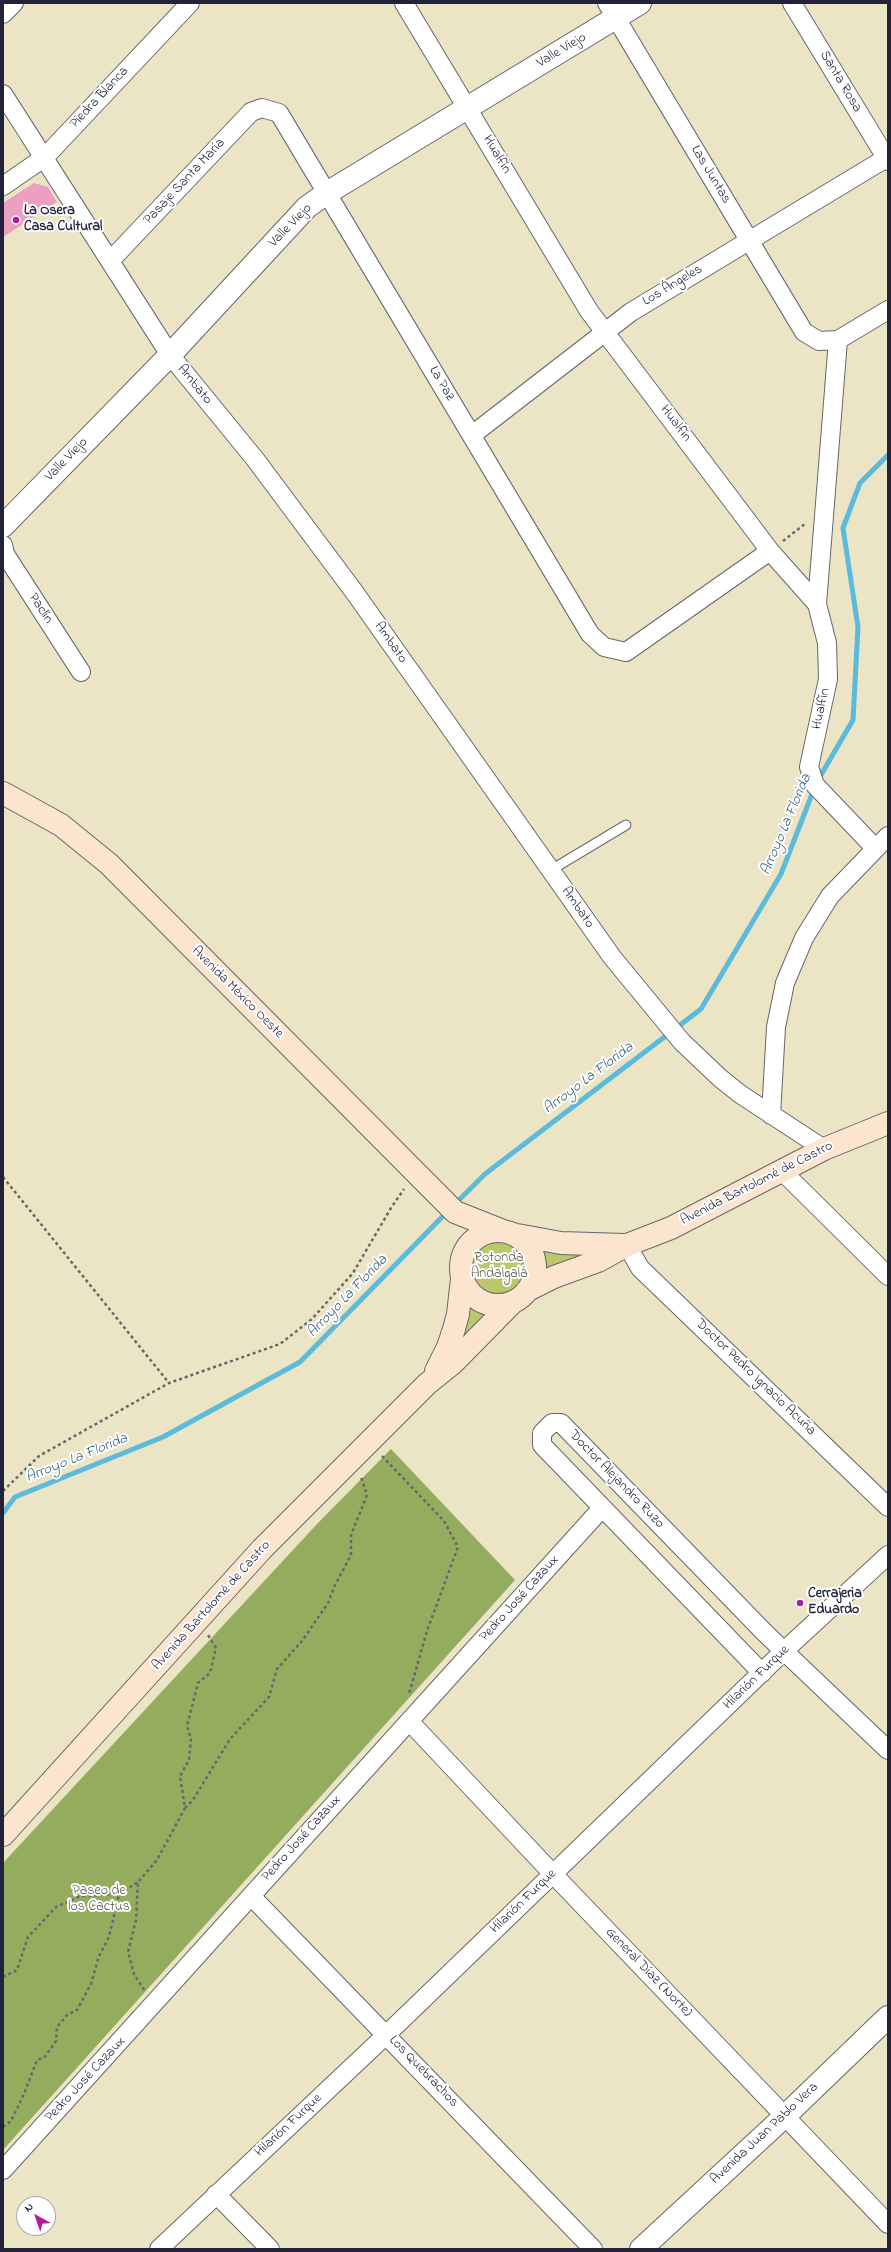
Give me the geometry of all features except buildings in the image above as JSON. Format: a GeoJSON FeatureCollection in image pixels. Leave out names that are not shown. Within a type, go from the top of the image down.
{"type":"FeatureCollection","features":[{"type":"Feature","properties":{"kind":"main road","name":"Avenida México Oeste"},"geometry":{"type":"LineString","coordinates":[[3,793],[61,825],[109,864],[455,1212],[510,1233]]}},
{"type":"Feature","properties":{"kind":"main road","name":"Avenida Bartolomé de Castro"},"geometry":{"type":"LineString","coordinates":[[3,1835],[262,1549],[427,1384],[452,1364],[520,1296],[554,1277],[598,1260],[627,1245],[677,1225],[824,1148],[888,1123]]}},
{"type":"Feature","properties":{"kind":"main road"},"geometry":{"type":"LineString","coordinates":[[455,1212],[462,1272],[471,1294],[483,1302],[495,1305],[520,1296],[534,1278],[535,1259],[529,1247],[510,1233],[491,1232],[474,1240],[466,1251],[462,1272]]}},
{"type":"Feature","properties":{"kind":"main road","name":"Avenida Bartolomé de Castro"},"geometry":{"type":"LineString","coordinates":[[510,1233],[561,1243],[596,1246],[627,1245]]}},
{"type":"Feature","properties":{"kind":"main road","name":"Avenida Bartolomé de Castro"},"geometry":{"type":"LineString","coordinates":[[427,1384],[443,1358],[454,1330],[460,1300],[462,1272]]}},
{"type":"Feature","properties":{"kind":"street"},"geometry":{"type":"LineString","coordinates":[[3,14],[14,3]]}},
{"type":"Feature","properties":{"kind":"street","name":"Piedra Blanca"},"geometry":{"type":"LineString","coordinates":[[3,186],[44,157],[190,3]]}},
{"type":"Feature","properties":{"kind":"street","name":"Hualfín"},"geometry":{"type":"LineString","coordinates":[[404,3],[468,107],[589,311],[770,551],[817,604],[827,643],[828,679],[809,767],[815,785],[875,848]]}},
{"type":"Feature","properties":{"kind":"street","name":"Valle Viejo"},"geometry":{"type":"LineString","coordinates":[[3,526],[170,355],[306,207],[468,107],[612,10],[640,3]]}},
{"type":"Feature","properties":{"kind":"street","name":"Santa Rosa"},"geometry":{"type":"LineString","coordinates":[[792,3],[887,159]]}},
{"type":"Feature","properties":{"kind":"street","name":"Las Juntas"},"geometry":{"type":"LineString","coordinates":[[612,10],[804,332],[819,341],[838,340]]}},
{"type":"Feature","properties":{"kind":"street","name":"Ambato"},"geometry":{"type":"LineString","coordinates":[[3,94],[170,355],[255,459],[351,587],[612,957],[682,1042],[720,1078],[771,1115],[824,1148]]}},
{"type":"Feature","properties":{"kind":"street","name":"La Paz"},"geometry":{"type":"LineString","coordinates":[[262,108],[279,114],[590,634],[604,647],[626,652],[770,551]]}},
{"type":"Feature","properties":{"kind":"street","name":"Pasaje Santa María"},"geometry":{"type":"LineString","coordinates":[[110,261],[251,112],[262,108]]}},
{"type":"Feature","properties":{"kind":"street","name":"Los Ángeles"},"geometry":{"type":"LineString","coordinates":[[472,435],[631,312],[749,240],[887,159]]}},
{"type":"Feature","properties":{"kind":"street"},"geometry":{"type":"LineString","coordinates":[[817,604],[838,340],[888,310]]}},
{"type":"Feature","properties":{"kind":"street","name":"Paclín"},"geometry":{"type":"LineString","coordinates":[[3,545],[5,554],[81,672]]}},
{"type":"Feature","properties":{"kind":"street"},"geometry":{"type":"LineString","coordinates":[[771,1115],[776,1027],[784,983],[804,938],[830,896],[888,836]]}},
{"type":"Feature","properties":{"kind":"street"},"geometry":{"type":"LineString","coordinates":[[782,1171],[888,1276]]}},
{"type":"Feature","properties":{"kind":"street","name":"Doctor Pedro Ignacio Acuña"},"geometry":{"type":"LineString","coordinates":[[627,1245],[640,1268],[888,1507]]}},
{"type":"Feature","properties":{"kind":"street","name":"Doctor Alejandro Ruzo"},"geometry":{"type":"LineString","coordinates":[[762,1673],[542,1445],[542,1432],[552,1423],[561,1423],[765,1633],[785,1650],[888,1750]]}},
{"type":"Feature","properties":{"kind":"street","name":"Pedro José Cazaux"},"geometry":{"type":"LineString","coordinates":[[3,2170],[154,2005],[602,1508]]}},
{"type":"Feature","properties":{"kind":"street","name":"Hilarión Furque"},"geometry":{"type":"LineString","coordinates":[[159,2249],[387,2034],[785,1650],[888,1555]]}},
{"type":"Feature","properties":{"kind":"street","name":"General Díaz (Norte)"},"geometry":{"type":"LineString","coordinates":[[409,1721],[553,1874],[888,2224]]}},
{"type":"Feature","properties":{"kind":"street","name":"Los Quebrachos"},"geometry":{"type":"LineString","coordinates":[[251,1896],[387,2034],[593,2249]]}},
{"type":"Feature","properties":{"kind":"street","name":"Avenida Juan Pablo Vera"},"geometry":{"type":"LineString","coordinates":[[641,2249],[785,2116],[888,2017]]}},
{"type":"Feature","properties":{"kind":"street"},"geometry":{"type":"LineString","coordinates":[[216,2194],[270,2249]]}},
{"type":"Feature","properties":{"kind":"lane"},"geometry":{"type":"LineString","coordinates":[[551,870],[626,824]]}},
{"type":"Feature","properties":{"kind":"path"},"geometry":{"type":"LineString","coordinates":[[770,551],[801,528],[825,504]]}},
{"type":"Feature","properties":{"kind":"path"},"geometry":{"type":"LineString","coordinates":[[3,1491],[39,1456],[169,1383],[280,1344],[312,1319],[352,1273],[391,1208],[416,1172]]}},
{"type":"Feature","properties":{"kind":"path"},"geometry":{"type":"LineString","coordinates":[[3,1177],[169,1383]]}},
{"type":"Feature","properties":{"kind":"path"},"geometry":{"type":"LineString","coordinates":[[369,1442],[444,1521],[458,1547],[427,1631],[407,1700],[409,1721]]}},
{"type":"Feature","properties":{"kind":"path"},"geometry":{"type":"LineString","coordinates":[[3,1977],[17,1970],[28,1937],[56,1907],[81,1896],[119,1894],[138,1882],[157,1860],[185,1808],[192,1800],[230,1739],[269,1697],[277,1669],[302,1641],[328,1604],[335,1585],[351,1555],[351,1535],[367,1495],[354,1458]]}},
{"type":"Feature","properties":{"kind":"path"},"geometry":{"type":"LineString","coordinates":[[185,1808],[180,1776],[189,1760],[191,1739],[188,1726],[198,1683],[210,1673],[216,1648],[212,1638],[196,1623]]}},
{"type":"Feature","properties":{"kind":"path"},"geometry":{"type":"LineString","coordinates":[[138,1882],[136,1920],[128,1952],[134,1974],[154,2005]]}},
{"type":"Feature","properties":{"kind":"path"},"geometry":{"type":"LineString","coordinates":[[3,2127],[11,2121],[24,2094],[37,2060],[44,2058],[56,2041],[57,2027],[67,2015],[77,2010],[91,1984],[99,1956],[109,1937],[119,1894]]}},
{"type":"Feature","properties":{"kind":"green space","name":"Rotonda Andalgalá"},"geometry":{"type":"Polygon","coordinates":[[[499,1239],[510,1241],[519,1247],[525,1256],[527,1267],[525,1278],[519,1287],[510,1293],[499,1295],[488,1293],[479,1287],[473,1278],[471,1267],[473,1256],[479,1247],[488,1241],[499,1239]]]}},
{"type":"Feature","properties":{"kind":"green space"},"geometry":{"type":"Polygon","coordinates":[[[544,1250],[595,1253],[546,1273],[544,1250]]]}},
{"type":"Feature","properties":{"kind":"green space"},"geometry":{"type":"Polygon","coordinates":[[[469,1305],[487,1315],[460,1343],[469,1305]]]}},
{"type":"Feature","properties":{"kind":"green space","name":"Paseo de los Cactus"},"geometry":{"type":"Polygon","coordinates":[[[391,1449],[515,1580],[3,2150],[3,1863],[317,1524],[391,1449]]]}},
{"type":"Feature","properties":{"kind":"waterway","name":"Arroyo La Florida"},"geometry":{"type":"LineString","coordinates":[[818,780],[853,720],[858,627],[843,528],[860,483],[888,455]]}},
{"type":"Feature","properties":{"kind":"waterway","name":"Arroyo La Florida"},"geometry":{"type":"LineString","coordinates":[[455,1204],[485,1174],[701,1009],[781,874],[814,789]]}},
{"type":"Feature","properties":{"kind":"waterway","name":"Arroyo La Florida"},"geometry":{"type":"LineString","coordinates":[[3,1513],[15,1497],[163,1437],[300,1362],[448,1211]]}},
{"type":"Feature","properties":{"kind":"place","name":"La Osera Casa Cultural"},"geometry":{"type":"Point","coordinates":[16,220]}},
{"type":"Feature","properties":{"kind":"place","name":"Cerrajeria Eduardo"},"geometry":{"type":"Point","coordinates":[800,1603]}}]}
